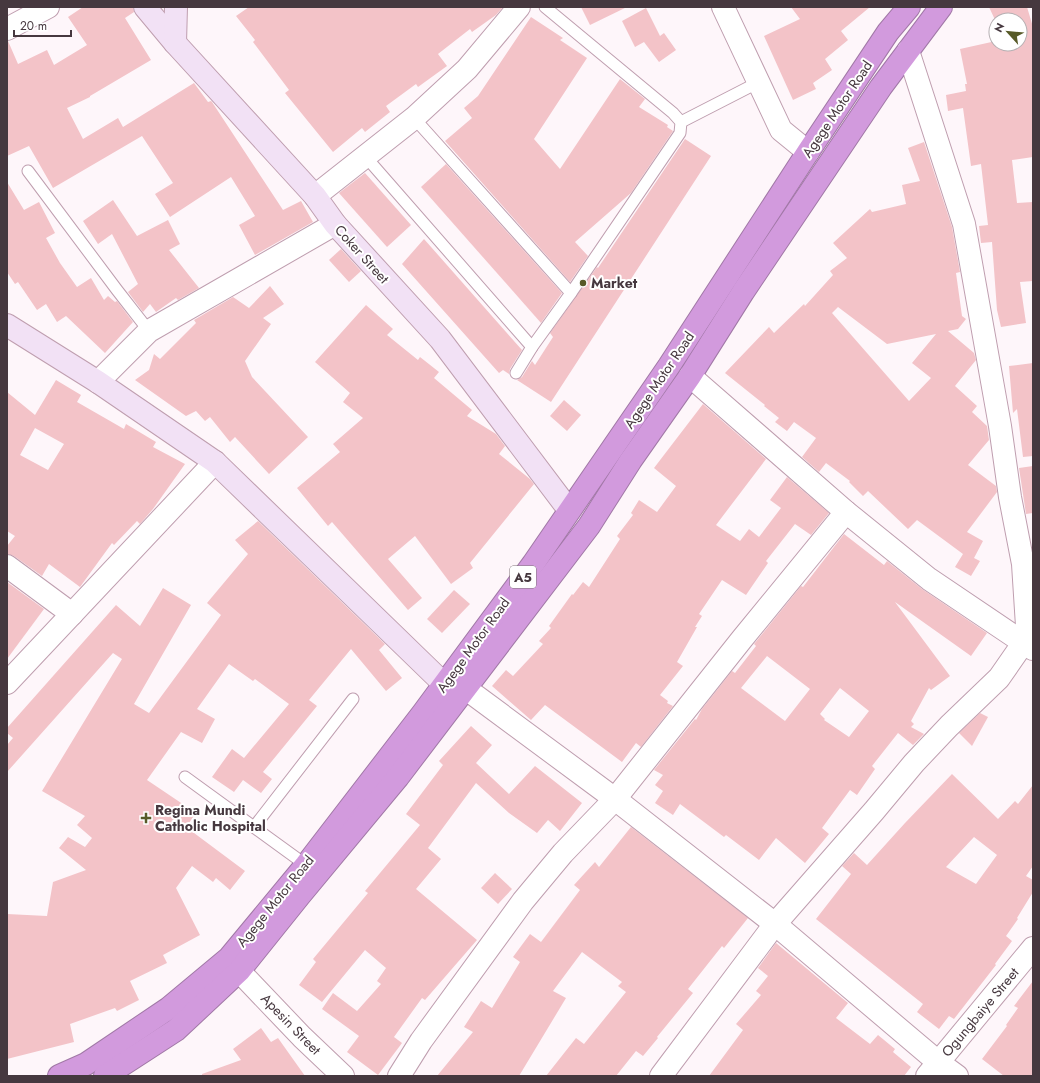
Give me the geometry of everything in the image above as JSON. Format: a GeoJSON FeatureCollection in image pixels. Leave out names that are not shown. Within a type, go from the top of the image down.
{"type":"FeatureCollection","features":[{"type":"Feature","properties":{"kind":"highway","name":"Agege Motor Road"},"geometry":{"type":"LineString","coordinates":[[59,1076],[86,1064],[169,1008],[229,958],[306,865],[533,564],[669,366],[888,32],[909,7]]}},
{"type":"Feature","properties":{"kind":"highway","name":"Agege Motor Road"},"geometry":{"type":"LineString","coordinates":[[105,1076],[176,1030],[239,971],[398,777],[589,526],[631,460],[690,376],[743,292],[881,87],[941,7]]}},
{"type":"Feature","properties":{"kind":"street"},"geometry":{"type":"LineString","coordinates":[[7,29],[48,7]]}},
{"type":"Feature","properties":{"kind":"street","name":"Coker Street"},"geometry":{"type":"LineString","coordinates":[[145,7],[175,43],[315,196],[335,224],[440,339],[569,510]]}},
{"type":"Feature","properties":{"kind":"street"},"geometry":{"type":"LineString","coordinates":[[175,43],[176,7]]}},
{"type":"Feature","properties":{"kind":"street"},"geometry":{"type":"LineString","coordinates":[[315,196],[414,118],[467,69],[519,7]]}},
{"type":"Feature","properties":{"kind":"street"},"geometry":{"type":"LineString","coordinates":[[723,7],[781,130],[808,152]]}},
{"type":"Feature","properties":{"kind":"street"},"geometry":{"type":"LineString","coordinates":[[661,1076],[775,924],[914,763],[949,726],[999,678],[1028,646],[1023,564],[1010,498],[1000,426],[964,224],[908,51]]}},
{"type":"Feature","properties":{"kind":"street"},"geometry":{"type":"LineString","coordinates":[[98,382],[149,331],[335,224]]}},
{"type":"Feature","properties":{"kind":"street"},"geometry":{"type":"LineString","coordinates":[[7,324],[98,382],[215,462],[444,684]]}},
{"type":"Feature","properties":{"kind":"street"},"geometry":{"type":"LineString","coordinates":[[690,376],[846,512],[929,579],[1028,646]]}},
{"type":"Feature","properties":{"kind":"street"},"geometry":{"type":"LineString","coordinates":[[7,683],[215,462]]}},
{"type":"Feature","properties":{"kind":"street"},"geometry":{"type":"LineString","coordinates":[[569,510],[589,526]]}},
{"type":"Feature","properties":{"kind":"street"},"geometry":{"type":"LineString","coordinates":[[399,1076],[421,1041],[523,901],[563,853],[615,799],[747,633],[846,512]]}},
{"type":"Feature","properties":{"kind":"street"},"geometry":{"type":"LineString","coordinates":[[7,566],[72,614]]}},
{"type":"Feature","properties":{"kind":"street"},"geometry":{"type":"LineString","coordinates":[[465,688],[615,799],[775,924],[933,1069],[957,1076]]}},
{"type":"Feature","properties":{"kind":"street","name":"Ogungbaiye Street"},"geometry":{"type":"LineString","coordinates":[[933,1069],[1033,948]]}},
{"type":"Feature","properties":{"kind":"street","name":"Apesin Street"},"geometry":{"type":"LineString","coordinates":[[239,971],[302,1037],[342,1076]]}},
{"type":"Feature","properties":{"kind":"lane"},"geometry":{"type":"LineString","coordinates":[[545,7],[681,122]]}},
{"type":"Feature","properties":{"kind":"lane"},"geometry":{"type":"LineString","coordinates":[[681,122],[759,82]]}},
{"type":"Feature","properties":{"kind":"lane"},"geometry":{"type":"LineString","coordinates":[[414,118],[571,293]]}},
{"type":"Feature","properties":{"kind":"lane"},"geometry":{"type":"LineString","coordinates":[[516,373],[532,347],[571,293],[680,133],[681,122]]}},
{"type":"Feature","properties":{"kind":"lane"},"geometry":{"type":"LineString","coordinates":[[365,156],[532,347]]}},
{"type":"Feature","properties":{"kind":"lane"},"geometry":{"type":"LineString","coordinates":[[28,171],[149,331]]}},
{"type":"Feature","properties":{"kind":"lane"},"geometry":{"type":"LineString","coordinates":[[254,827],[353,699]]}},
{"type":"Feature","properties":{"kind":"lane"},"geometry":{"type":"LineString","coordinates":[[185,776],[306,865]]}},
{"type":"Feature","properties":{"kind":"building"},"geometry":{"type":"Polygon","coordinates":[[[83,7],[133,7],[134,12],[125,18],[151,60],[90,97],[67,108],[83,139],[118,118],[123,127],[194,83],[208,102],[212,102],[283,210],[301,201],[313,222],[255,255],[239,225],[255,216],[231,177],[170,217],[155,194],[173,183],[142,136],[53,188],[29,146],[7,156],[7,41],[18,64],[47,50],[54,65],[87,45],[68,17],[83,7]]]}},
{"type":"Feature","properties":{"kind":"building"},"geometry":{"type":"Polygon","coordinates":[[[249,7],[503,7],[496,15],[472,32],[470,29],[438,54],[447,66],[418,87],[416,84],[386,106],[390,112],[365,132],[362,128],[333,152],[285,93],[289,90],[253,42],[255,40],[236,16],[249,7]]]}},
{"type":"Feature","properties":{"kind":"building"},"geometry":{"type":"Polygon","coordinates":[[[581,7],[627,7],[590,25],[581,7]]]}},
{"type":"Feature","properties":{"kind":"building"},"geometry":{"type":"Polygon","coordinates":[[[791,7],[870,7],[841,31],[848,40],[825,59],[832,70],[813,83],[816,89],[793,100],[764,36],[800,19],[791,7]]]}},
{"type":"Feature","properties":{"kind":"building"},"geometry":{"type":"Polygon","coordinates":[[[989,7],[1027,7],[1033,27],[1033,157],[1012,160],[1017,203],[1033,202],[1033,281],[1020,282],[1026,323],[1001,327],[997,310],[992,242],[981,243],[979,226],[988,225],[981,164],[971,166],[963,108],[948,111],[946,95],[966,91],[965,84],[967,84],[960,49],[988,43],[988,52],[1028,52],[1028,12],[991,12],[989,7]]]}},
{"type":"Feature","properties":{"kind":"building"},"geometry":{"type":"Polygon","coordinates":[[[646,8],[660,36],[664,33],[676,50],[659,62],[644,42],[635,47],[622,21],[646,8]]]}},
{"type":"Feature","properties":{"kind":"building"},"geometry":{"type":"Polygon","coordinates":[[[531,17],[563,38],[560,40],[587,58],[534,139],[560,169],[620,79],[645,99],[639,107],[668,125],[667,127],[673,131],[631,193],[575,242],[588,256],[570,282],[445,141],[472,118],[464,108],[478,96],[531,17]]]}},
{"type":"Feature","properties":{"kind":"building"},"geometry":{"type":"Polygon","coordinates":[[[685,139],[711,156],[551,402],[517,380],[522,377],[532,361],[535,365],[553,337],[550,333],[597,267],[598,268],[685,139]]]}},
{"type":"Feature","properties":{"kind":"building"},"geometry":{"type":"Polygon","coordinates":[[[924,142],[952,227],[960,272],[956,273],[962,316],[966,319],[958,329],[948,331],[974,353],[976,360],[955,386],[977,406],[972,412],[987,426],[989,440],[968,465],[996,486],[997,492],[967,532],[983,541],[974,558],[980,561],[971,576],[955,567],[963,554],[917,520],[908,529],[868,491],[863,496],[849,482],[850,481],[826,463],[819,472],[802,457],[816,438],[794,422],[787,431],[775,422],[779,418],[725,373],[769,327],[774,333],[804,304],[805,306],[833,275],[830,271],[847,258],[833,243],[870,209],[872,212],[906,204],[902,185],[920,181],[908,148],[924,142]],[[838,307],[832,313],[909,401],[931,378],[912,363],[936,334],[887,344],[838,307]]]}},
{"type":"Feature","properties":{"kind":"building"},"geometry":{"type":"Polygon","coordinates":[[[446,164],[562,293],[541,323],[421,187],[446,164]]]}},
{"type":"Feature","properties":{"kind":"building"},"geometry":{"type":"Polygon","coordinates":[[[365,173],[411,225],[387,247],[339,193],[365,173]]]}},
{"type":"Feature","properties":{"kind":"building"},"geometry":{"type":"Polygon","coordinates":[[[7,182],[24,210],[39,202],[55,233],[46,238],[60,263],[77,287],[91,278],[104,300],[108,296],[115,302],[117,301],[133,322],[105,353],[66,316],[57,322],[46,304],[37,310],[18,282],[15,284],[7,272],[7,182]]]}},
{"type":"Feature","properties":{"kind":"building"},"geometry":{"type":"Polygon","coordinates":[[[113,200],[137,236],[168,220],[180,244],[169,250],[199,288],[178,300],[176,298],[156,312],[150,304],[143,312],[128,292],[138,284],[112,234],[98,244],[83,221],[113,200]]]}},
{"type":"Feature","properties":{"kind":"building"},"geometry":{"type":"Polygon","coordinates":[[[424,239],[522,350],[510,369],[509,374],[503,370],[499,373],[402,264],[424,239]]]}},
{"type":"Feature","properties":{"kind":"building"},"geometry":{"type":"Polygon","coordinates":[[[341,249],[361,271],[349,282],[329,260],[341,249]]]}},
{"type":"Feature","properties":{"kind":"building"},"geometry":{"type":"Polygon","coordinates":[[[270,286],[284,304],[263,318],[271,324],[245,361],[252,377],[308,437],[269,474],[235,437],[230,442],[210,417],[205,421],[196,411],[186,416],[135,380],[149,370],[154,354],[160,359],[196,323],[194,320],[233,297],[249,308],[270,286]]]}},
{"type":"Feature","properties":{"kind":"building"},"geometry":{"type":"Polygon","coordinates":[[[366,305],[393,329],[387,335],[418,360],[420,357],[439,372],[434,378],[472,410],[467,416],[496,434],[505,446],[499,454],[534,484],[470,563],[473,568],[451,584],[415,536],[388,559],[422,598],[408,610],[332,522],[328,526],[297,488],[340,452],[333,444],[363,418],[343,402],[350,393],[315,362],[366,305]]]}},
{"type":"Feature","properties":{"kind":"building"},"geometry":{"type":"Polygon","coordinates":[[[1033,363],[1033,456],[1023,457],[1017,409],[1013,413],[1009,366],[1033,363]]]}},
{"type":"Feature","properties":{"kind":"building"},"geometry":{"type":"Polygon","coordinates":[[[56,380],[81,395],[77,402],[124,429],[126,424],[156,442],[153,447],[185,464],[153,509],[140,524],[137,521],[114,545],[112,543],[80,587],[49,564],[42,576],[14,556],[7,554],[7,546],[15,536],[7,531],[7,392],[35,415],[56,380]],[[35,428],[20,455],[48,470],[64,444],[35,428]]]}},
{"type":"Feature","properties":{"kind":"building"},"geometry":{"type":"Polygon","coordinates":[[[564,400],[581,415],[567,431],[550,416],[564,400]]]}},
{"type":"Feature","properties":{"kind":"building"},"geometry":{"type":"Polygon","coordinates":[[[703,404],[766,459],[716,525],[740,541],[749,529],[759,537],[781,508],[770,500],[787,477],[829,513],[811,535],[795,524],[766,561],[768,563],[746,595],[722,580],[699,614],[702,616],[695,627],[697,627],[677,662],[683,666],[660,695],[668,701],[667,703],[673,706],[641,747],[636,743],[622,762],[545,705],[531,720],[492,686],[506,670],[513,676],[543,644],[539,641],[551,628],[549,626],[572,594],[573,595],[583,582],[589,587],[620,539],[617,536],[633,515],[631,513],[639,500],[657,512],[676,486],[654,468],[703,404]]]}},
{"type":"Feature","properties":{"kind":"building"},"geometry":{"type":"Polygon","coordinates":[[[1033,466],[1033,513],[1026,514],[1019,468],[1033,466]]]}},
{"type":"Feature","properties":{"kind":"building"},"geometry":{"type":"Polygon","coordinates":[[[258,521],[385,644],[379,650],[402,678],[386,691],[351,649],[309,700],[317,706],[263,772],[272,779],[261,793],[243,780],[234,792],[212,777],[232,749],[244,758],[289,704],[255,679],[253,681],[229,664],[197,709],[215,719],[202,743],[181,732],[147,780],[196,813],[186,827],[245,871],[230,890],[216,878],[213,882],[192,866],[176,888],[200,935],[163,955],[167,963],[130,981],[139,1000],[117,1011],[115,1008],[70,1024],[74,1042],[7,1059],[7,914],[47,916],[53,882],[86,870],[59,848],[68,837],[85,847],[92,838],[77,825],[85,816],[42,791],[122,659],[113,653],[7,772],[7,745],[13,738],[7,733],[7,728],[116,605],[140,626],[163,588],[191,605],[134,704],[149,713],[221,615],[207,603],[248,554],[235,540],[258,521]]]}},
{"type":"Feature","properties":{"kind":"building"},"geometry":{"type":"Polygon","coordinates":[[[844,534],[884,565],[887,561],[922,589],[987,633],[971,656],[895,602],[950,676],[931,690],[929,688],[911,721],[914,724],[911,727],[924,734],[913,745],[898,733],[872,766],[875,769],[857,795],[850,790],[822,828],[829,834],[805,863],[776,838],[759,860],[726,835],[724,837],[680,804],[673,815],[655,803],[663,791],[655,785],[663,775],[654,770],[695,719],[696,720],[702,709],[732,671],[735,673],[756,646],[754,644],[801,586],[803,587],[844,534]],[[767,656],[741,688],[785,721],[810,689],[767,656]],[[840,688],[820,714],[825,719],[824,720],[849,737],[869,711],[840,688]]]}},
{"type":"Feature","properties":{"kind":"building"},"geometry":{"type":"Polygon","coordinates":[[[7,582],[44,609],[7,659],[7,582]]]}},
{"type":"Feature","properties":{"kind":"building"},"geometry":{"type":"Polygon","coordinates":[[[454,590],[470,604],[442,633],[427,619],[454,590]]]}},
{"type":"Feature","properties":{"kind":"building"},"geometry":{"type":"Polygon","coordinates":[[[980,713],[988,717],[972,746],[959,733],[980,713]]]}},
{"type":"Feature","properties":{"kind":"building"},"geometry":{"type":"Polygon","coordinates":[[[471,726],[492,745],[476,763],[509,794],[535,766],[582,803],[560,831],[548,820],[537,833],[509,813],[476,783],[428,848],[441,859],[416,889],[477,940],[425,1000],[422,998],[394,1037],[402,1043],[378,1075],[347,1052],[359,1036],[322,1009],[333,993],[357,1011],[381,984],[377,981],[386,968],[365,950],[322,1002],[299,985],[316,962],[313,959],[368,893],[365,891],[420,825],[406,814],[443,765],[439,761],[471,726]]]}},
{"type":"Feature","properties":{"kind":"building"},"geometry":{"type":"Polygon","coordinates":[[[952,774],[998,819],[1015,801],[1018,804],[1033,785],[1033,866],[1026,876],[1033,880],[1033,892],[1017,918],[1018,919],[1006,936],[1012,941],[995,964],[996,965],[954,1019],[949,1016],[939,1029],[917,1012],[923,1004],[816,919],[851,874],[842,866],[854,853],[867,865],[952,774]],[[974,837],[946,867],[976,884],[997,855],[974,837]]]}},
{"type":"Feature","properties":{"kind":"building"},"geometry":{"type":"Polygon","coordinates":[[[631,827],[748,918],[724,948],[722,946],[688,989],[693,993],[657,1037],[658,1038],[643,1056],[636,1051],[616,1076],[546,1076],[576,1038],[584,1044],[626,992],[618,986],[622,982],[582,952],[553,991],[566,998],[519,1076],[437,1076],[473,1032],[464,1027],[481,1001],[492,1008],[520,962],[513,957],[530,934],[541,942],[580,890],[574,885],[595,862],[599,867],[631,827]]]}},
{"type":"Feature","properties":{"kind":"building"},"geometry":{"type":"Polygon","coordinates":[[[495,873],[512,889],[498,904],[481,888],[495,873]]]}},
{"type":"Feature","properties":{"kind":"building"},"geometry":{"type":"Polygon","coordinates":[[[776,943],[848,1003],[836,1018],[870,1044],[878,1035],[895,1049],[893,1052],[911,1067],[904,1076],[709,1076],[743,1030],[736,1024],[761,995],[756,991],[768,976],[758,968],[776,943]]]}},
{"type":"Feature","properties":{"kind":"building"},"geometry":{"type":"Polygon","coordinates":[[[1033,981],[1033,1076],[1004,1076],[982,1059],[1007,1026],[1006,1025],[1018,1008],[1014,1006],[1033,981]]]}},
{"type":"Feature","properties":{"kind":"building"},"geometry":{"type":"Polygon","coordinates":[[[261,1028],[271,1042],[278,1038],[305,1076],[202,1076],[202,1074],[241,1060],[233,1049],[261,1028]]]}},
{"type":"Feature","properties":{"kind":"place","name":"Market"},"geometry":{"type":"Point","coordinates":[583,283]}},
{"type":"Feature","properties":{"kind":"place","name":"Regina Mundi Catholic Hospital"},"geometry":{"type":"Point","coordinates":[146,818]}}]}
